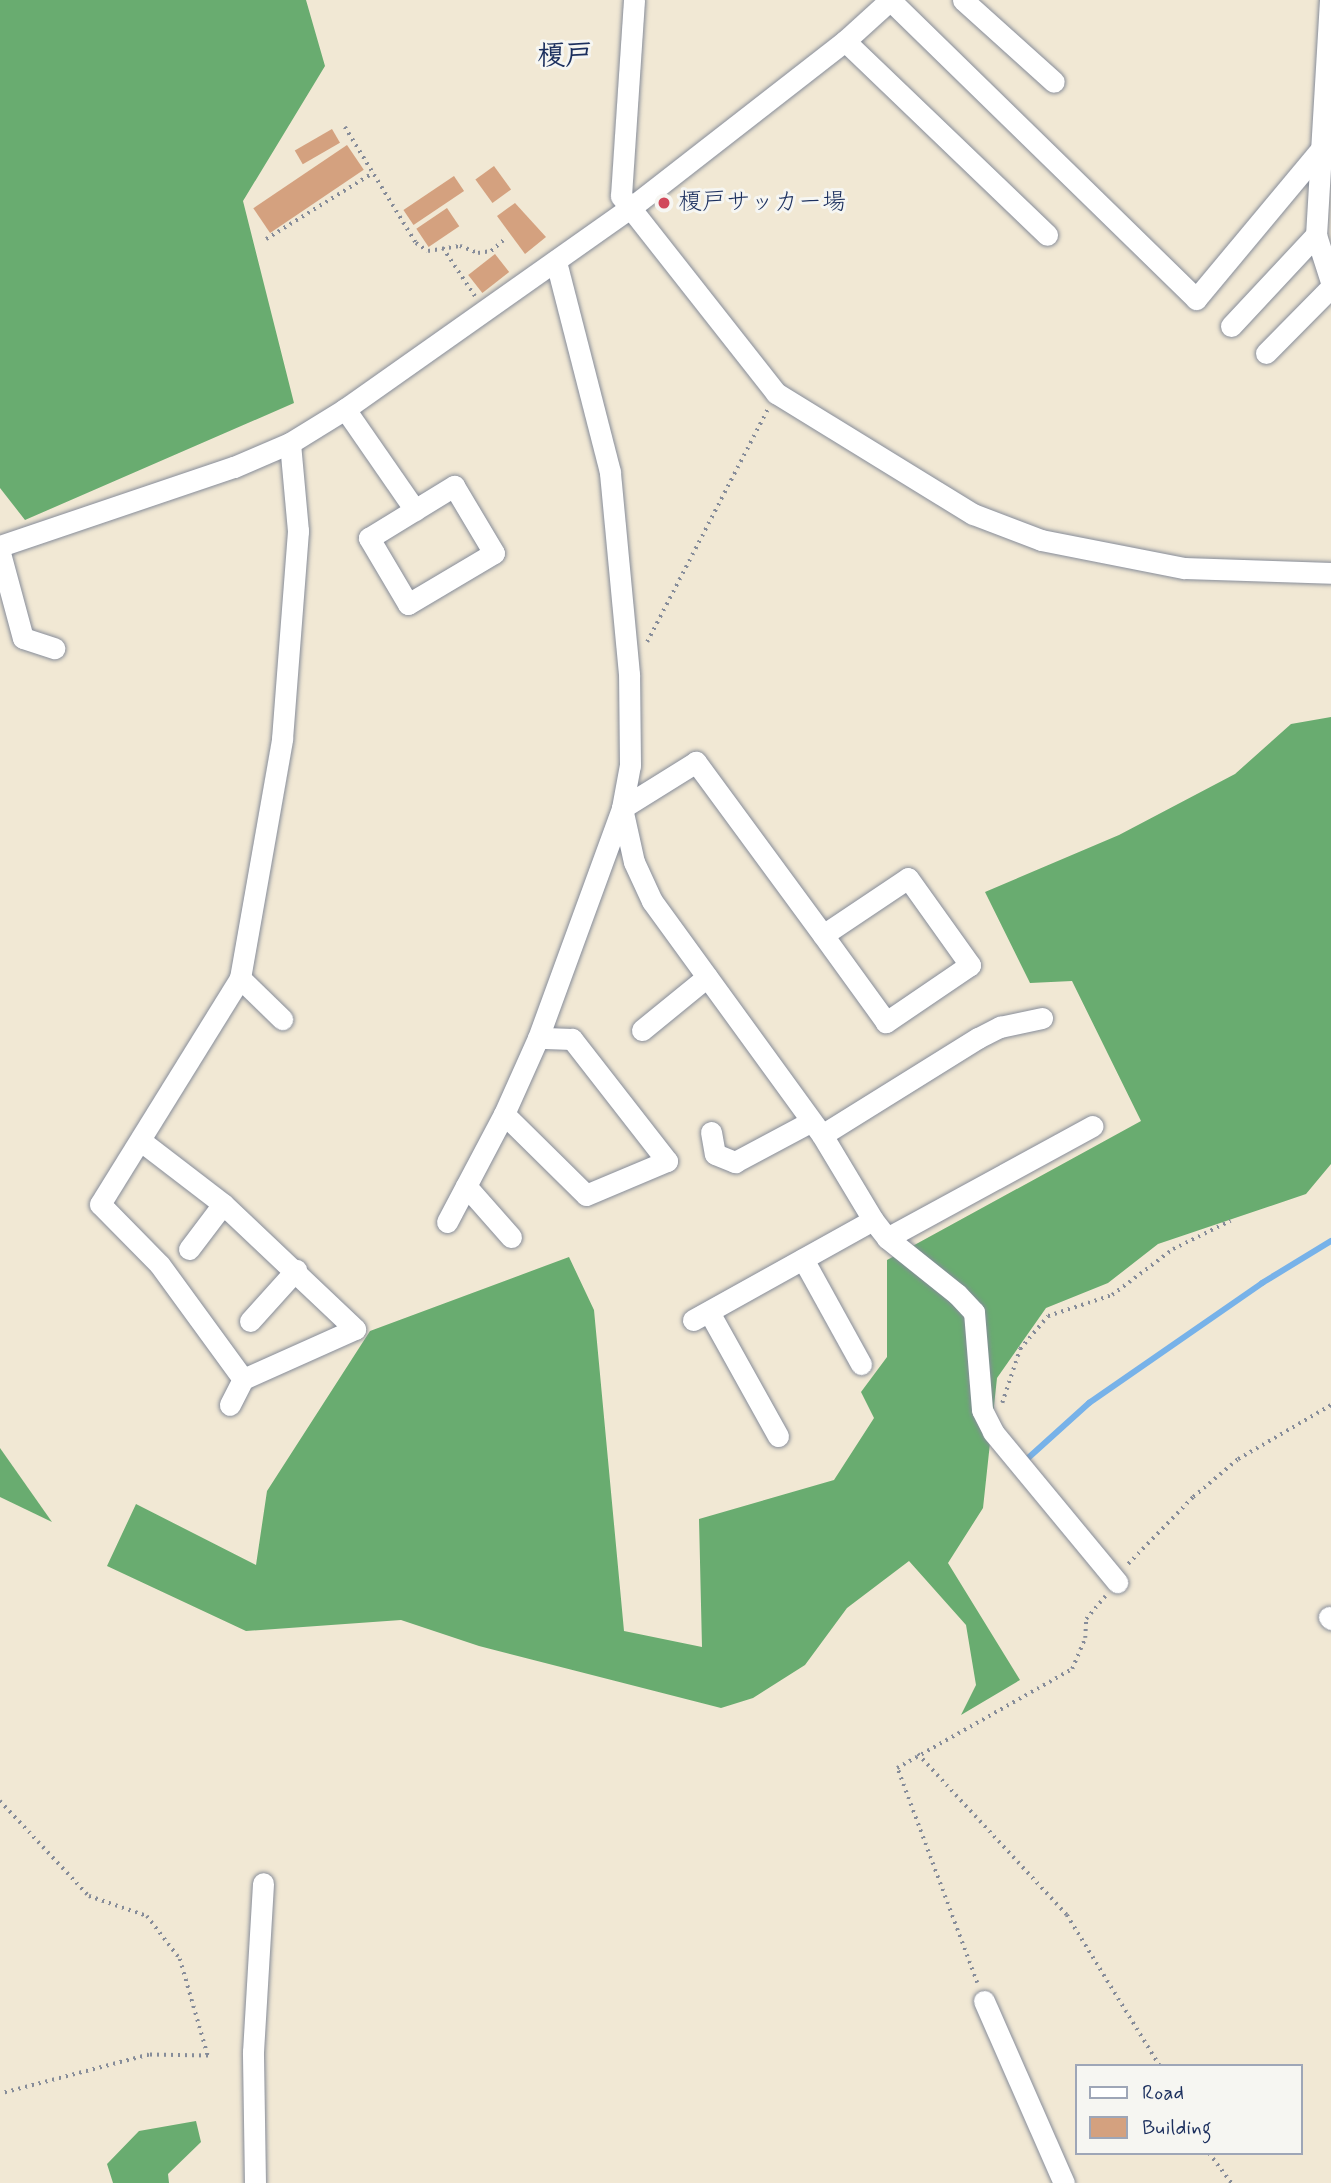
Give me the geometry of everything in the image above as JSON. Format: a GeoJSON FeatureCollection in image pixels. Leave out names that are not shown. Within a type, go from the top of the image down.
{"type":"FeatureCollection","features":[{"type":"Feature","properties":{"kind":"street"},"geometry":{"type":"LineString","coordinates":[[634,0],[621,196],[776,393],[973,514],[1041,540],[1184,568],[1331,573]]}},
{"type":"Feature","properties":{"kind":"street"},"geometry":{"type":"LineString","coordinates":[[0,547],[234,467],[290,443],[345,409],[629,209],[845,41],[890,0],[1196,299],[1321,149]]}},
{"type":"Feature","properties":{"kind":"street"},"geometry":{"type":"LineString","coordinates":[[963,0],[1054,82]]}},
{"type":"Feature","properties":{"kind":"street"},"geometry":{"type":"LineString","coordinates":[[1266,353],[1331,284],[1316,235],[1330,0]]}},
{"type":"Feature","properties":{"kind":"street"},"geometry":{"type":"LineString","coordinates":[[845,41],[1047,235]]}},
{"type":"Feature","properties":{"kind":"street"},"geometry":{"type":"LineString","coordinates":[[1231,326],[1316,235]]}},
{"type":"Feature","properties":{"kind":"street"},"geometry":{"type":"LineString","coordinates":[[447,1222],[504,1114],[538,1038],[622,808],[630,765],[629,674],[610,472],[556,261]]}},
{"type":"Feature","properties":{"kind":"street"},"geometry":{"type":"LineString","coordinates":[[345,409],[415,510]]}},
{"type":"Feature","properties":{"kind":"street"},"geometry":{"type":"LineString","coordinates":[[243,1379],[159,1264],[100,1204],[240,978],[282,739],[298,531],[290,443]]}},
{"type":"Feature","properties":{"kind":"street"},"geometry":{"type":"LineString","coordinates":[[454,486],[494,553],[408,604],[369,538],[415,510],[454,486]]}},
{"type":"Feature","properties":{"kind":"street"},"geometry":{"type":"LineString","coordinates":[[0,553],[23,638],[54,648]]}},
{"type":"Feature","properties":{"kind":"street"},"geometry":{"type":"LineString","coordinates":[[622,808],[696,762],[886,1022],[970,965],[908,878],[823,935]]}},
{"type":"Feature","properties":{"kind":"street"},"geometry":{"type":"LineString","coordinates":[[622,808],[634,862],[652,901],[816,1128],[873,1220],[887,1238],[957,1294],[974,1312],[982,1410],[993,1432],[1117,1582]]}},
{"type":"Feature","properties":{"kind":"street"},"geometry":{"type":"LineString","coordinates":[[642,1030],[707,977]]}},
{"type":"Feature","properties":{"kind":"street"},"geometry":{"type":"LineString","coordinates":[[240,978],[282,1019]]}},
{"type":"Feature","properties":{"kind":"street"},"geometry":{"type":"LineString","coordinates":[[711,1132],[715,1154],[734,1162],[816,1128],[1000,1027],[1042,1018]]}},
{"type":"Feature","properties":{"kind":"street"},"geometry":{"type":"LineString","coordinates":[[504,1114],[586,1195],[667,1161],[572,1039],[538,1038]]}},
{"type":"Feature","properties":{"kind":"street"},"geometry":{"type":"LineString","coordinates":[[887,1238],[1092,1125]]}},
{"type":"Feature","properties":{"kind":"street"},"geometry":{"type":"LineString","coordinates":[[141,1141],[223,1204],[296,1270],[355,1329],[243,1379],[230,1405]]}},
{"type":"Feature","properties":{"kind":"street"},"geometry":{"type":"LineString","coordinates":[[466,1186],[511,1237]]}},
{"type":"Feature","properties":{"kind":"street"},"geometry":{"type":"LineString","coordinates":[[189,1249],[223,1204]]}},
{"type":"Feature","properties":{"kind":"street"},"geometry":{"type":"LineString","coordinates":[[778,1436],[701,1316],[873,1220]]}},
{"type":"Feature","properties":{"kind":"street"},"geometry":{"type":"LineString","coordinates":[[803,1259],[861,1364]]}},
{"type":"Feature","properties":{"kind":"street"},"geometry":{"type":"LineString","coordinates":[[250,1321],[296,1270]]}},
{"type":"Feature","properties":{"kind":"street"},"geometry":{"type":"LineString","coordinates":[[255,2183],[253,2064],[263,1883]]}},
{"type":"Feature","properties":{"kind":"street"},"geometry":{"type":"LineString","coordinates":[[984,2001],[1065,2183]]}},
{"type":"Feature","properties":{"kind":"path"},"geometry":{"type":"LineString","coordinates":[[345,127],[416,243],[428,251],[443,248],[491,251],[506,238]]}},
{"type":"Feature","properties":{"kind":"path"},"geometry":{"type":"LineString","coordinates":[[266,239],[373,173]]}},
{"type":"Feature","properties":{"kind":"path"},"geometry":{"type":"LineString","coordinates":[[443,248],[485,311]]}},
{"type":"Feature","properties":{"kind":"path"},"geometry":{"type":"LineString","coordinates":[[629,674],[776,393]]}},
{"type":"Feature","properties":{"kind":"path"},"geometry":{"type":"LineString","coordinates":[[993,1432],[1020,1349],[1048,1316],[1112,1296],[1173,1249],[1230,1221]]}},
{"type":"Feature","properties":{"kind":"path"},"geometry":{"type":"LineString","coordinates":[[984,2001],[897,1768],[1072,1670],[1085,1638],[1086,1619],[1117,1582],[1134,1555],[1238,1459],[1331,1405]]}},
{"type":"Feature","properties":{"kind":"path"},"geometry":{"type":"LineString","coordinates":[[918,1754],[1067,1915],[1159,2064]]}},
{"type":"Feature","properties":{"kind":"path"},"geometry":{"type":"LineString","coordinates":[[0,1801],[89,1896],[147,1916],[180,1959],[208,2056],[149,2055],[0,2094]]}},
{"type":"Feature","properties":{"kind":"path"},"geometry":{"type":"LineString","coordinates":[[1211,2155],[1232,2183]]}},
{"type":"Feature","properties":{"kind":"green space"},"geometry":{"type":"Polygon","coordinates":[[[0,0],[306,0],[325,66],[243,201],[294,403],[25,520],[0,488],[0,0]]]}},
{"type":"Feature","properties":{"kind":"green space"},"geometry":{"type":"Polygon","coordinates":[[[1331,717],[1331,1164],[1306,1194],[1158,1244],[1108,1283],[1046,1308],[997,1378],[983,1508],[948,1563],[1020,1680],[961,1715],[976,1685],[966,1625],[909,1561],[847,1608],[805,1665],[753,1698],[721,1708],[479,1646],[401,1620],[246,1631],[107,1566],[136,1504],[256,1565],[267,1491],[370,1331],[569,1257],[594,1310],[624,1631],[702,1647],[699,1519],[834,1480],[874,1418],[861,1392],[887,1357],[887,1260],[1141,1121],[1072,981],[1030,983],[985,892],[1119,835],[1235,774],[1291,724],[1331,717]]]}},
{"type":"Feature","properties":{"kind":"green space"},"geometry":{"type":"Polygon","coordinates":[[[0,1448],[52,1522],[0,1497],[0,1448]]]}},
{"type":"Feature","properties":{"kind":"green space"},"geometry":{"type":"Polygon","coordinates":[[[196,2121],[201,2142],[168,2174],[169,2183],[113,2183],[107,2164],[139,2131],[196,2121]]]}},
{"type":"Feature","properties":{"kind":"building"},"geometry":{"type":"Polygon","coordinates":[[[332,129],[340,143],[303,164],[295,150],[332,129]]]}},
{"type":"Feature","properties":{"kind":"building"},"geometry":{"type":"Polygon","coordinates":[[[347,145],[364,170],[270,233],[253,208],[347,145]]]}},
{"type":"Feature","properties":{"kind":"building"},"geometry":{"type":"Polygon","coordinates":[[[494,166],[511,189],[492,203],[475,180],[494,166]]]}},
{"type":"Feature","properties":{"kind":"building"},"geometry":{"type":"Polygon","coordinates":[[[454,176],[464,191],[413,225],[403,210],[454,176]]]}},
{"type":"Feature","properties":{"kind":"building"},"geometry":{"type":"Polygon","coordinates":[[[515,203],[546,237],[525,254],[497,216],[515,203]]]}},
{"type":"Feature","properties":{"kind":"building"},"geometry":{"type":"Polygon","coordinates":[[[447,208],[459,226],[429,247],[416,229],[447,208]]]}},
{"type":"Feature","properties":{"kind":"building"},"geometry":{"type":"Polygon","coordinates":[[[495,254],[509,272],[482,293],[468,275],[495,254]]]}},
{"type":"Feature","properties":{"kind":"waterway"},"geometry":{"type":"LineString","coordinates":[[1027,1459],[1089,1403],[1262,1283],[1331,1241]]}},
{"type":"Feature","properties":{"kind":"place","name":"榎戸サッカー場"},"geometry":{"type":"Point","coordinates":[664,203]}},
{"type":"Feature","properties":{"kind":"district","name":"榎戸"},"geometry":{"type":"Point","coordinates":[565,57]}}]}
